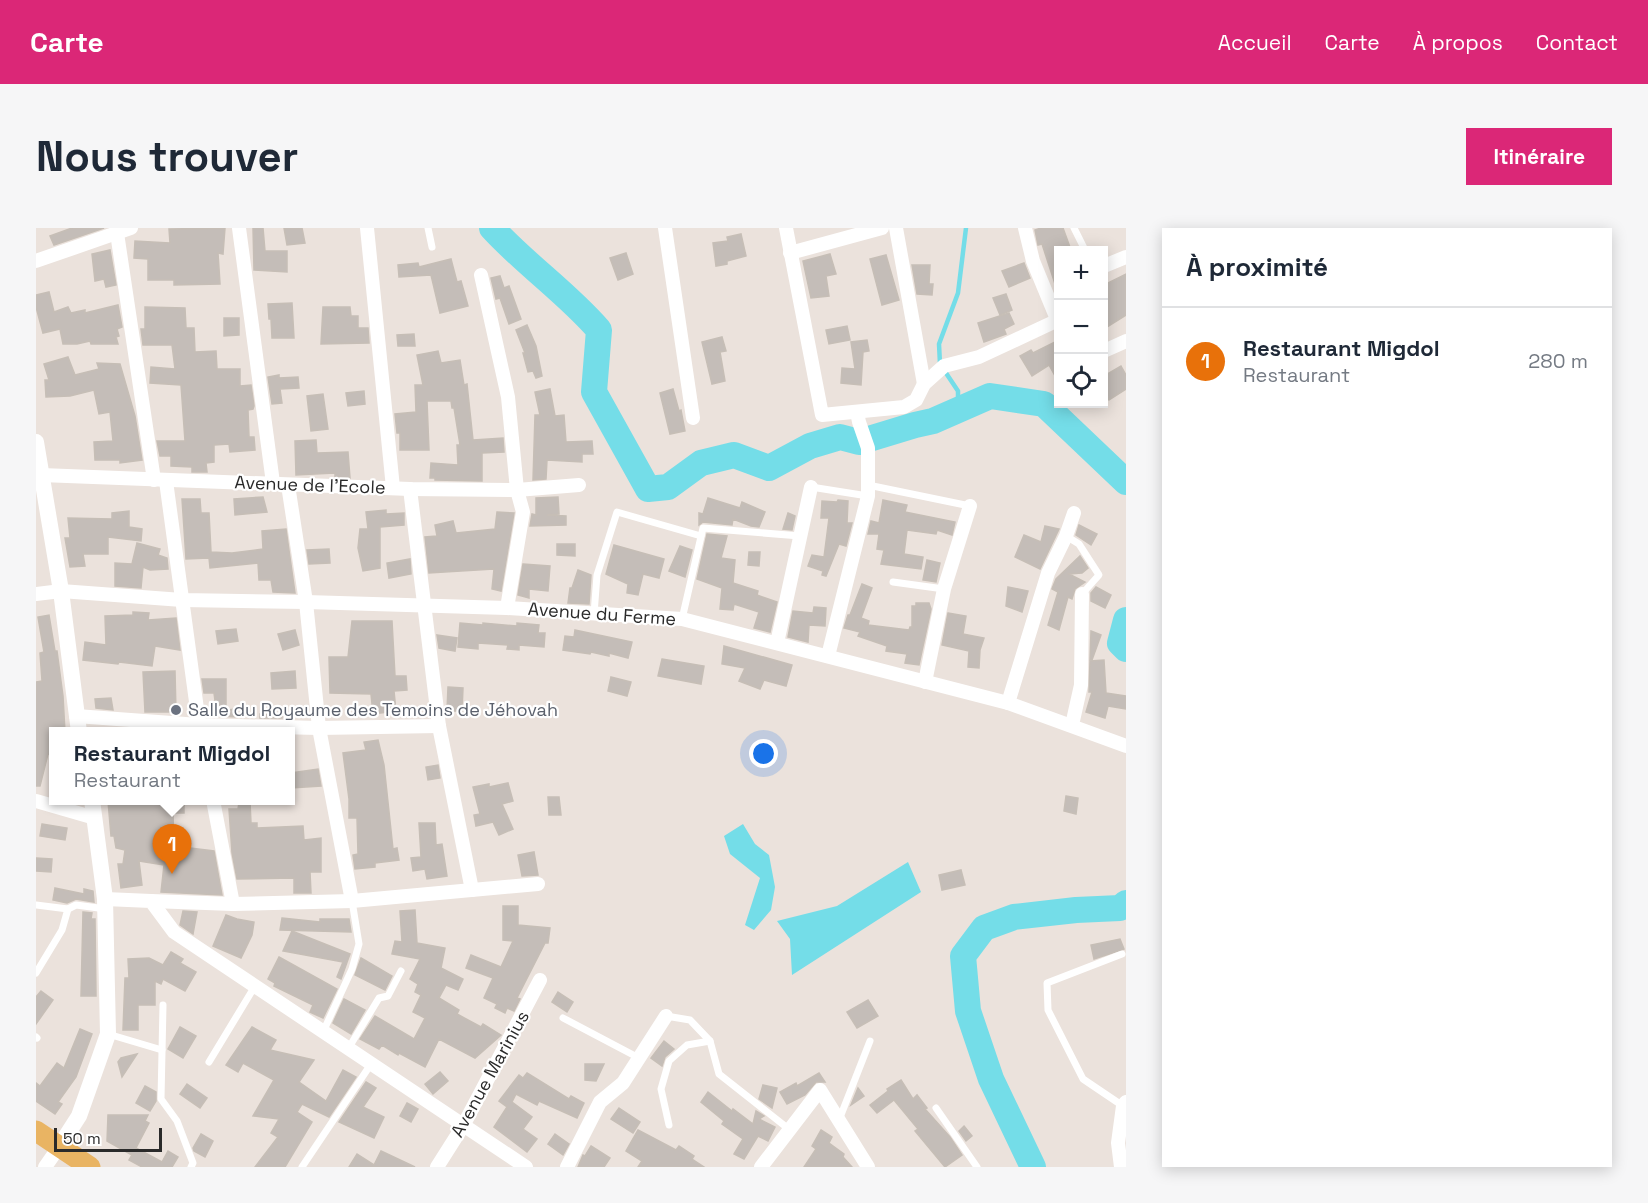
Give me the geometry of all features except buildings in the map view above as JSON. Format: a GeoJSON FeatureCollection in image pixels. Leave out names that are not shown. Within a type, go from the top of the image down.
{"type":"FeatureCollection","features":[{"type":"Feature","properties":{"kind":"main road"},"geometry":{"type":"LineString","coordinates":[[36,1131],[90,1167]]}},
{"type":"Feature","properties":{"kind":"street"},"geometry":{"type":"LineString","coordinates":[[36,261],[131,228]]}},
{"type":"Feature","properties":{"kind":"street"},"geometry":{"type":"LineString","coordinates":[[239,228],[273,483]]}},
{"type":"Feature","properties":{"kind":"street"},"geometry":{"type":"LineString","coordinates":[[367,228],[393,488]]}},
{"type":"Feature","properties":{"kind":"street"},"geometry":{"type":"LineString","coordinates":[[665,228],[693,418]]}},
{"type":"Feature","properties":{"kind":"street"},"geometry":{"type":"LineString","coordinates":[[786,228],[822,415],[858,417],[904,407],[916,400],[924,384],[942,368],[978,357],[1054,323]]}},
{"type":"Feature","properties":{"kind":"street"},"geometry":{"type":"LineString","coordinates":[[790,253],[882,228]]}},
{"type":"Feature","properties":{"kind":"street"},"geometry":{"type":"LineString","coordinates":[[896,228],[924,384]]}},
{"type":"Feature","properties":{"kind":"street"},"geometry":{"type":"LineString","coordinates":[[1025,228],[1033,261],[1054,314]]}},
{"type":"Feature","properties":{"kind":"street"},"geometry":{"type":"LineString","coordinates":[[117,233],[182,600],[200,727]]}},
{"type":"Feature","properties":{"kind":"street"},"geometry":{"type":"LineString","coordinates":[[1108,264],[1126,257]]}},
{"type":"Feature","properties":{"kind":"street"},"geometry":{"type":"LineString","coordinates":[[482,275],[508,397],[517,490],[523,512],[507,608]]}},
{"type":"Feature","properties":{"kind":"street"},"geometry":{"type":"LineString","coordinates":[[1108,349],[1126,341]]}},
{"type":"Feature","properties":{"kind":"street"},"geometry":{"type":"LineString","coordinates":[[828,656],[868,490],[868,448],[858,417]]}},
{"type":"Feature","properties":{"kind":"street"},"geometry":{"type":"LineString","coordinates":[[36,442],[61,591],[78,724],[170,727]]}},
{"type":"Feature","properties":{"kind":"street","name":"Avenue de l'Ecole"},"geometry":{"type":"LineString","coordinates":[[39,468],[160,480],[288,485],[517,490],[579,486]]}},
{"type":"Feature","properties":{"kind":"street"},"geometry":{"type":"LineString","coordinates":[[288,485],[306,602],[319,728],[352,901]]}},
{"type":"Feature","properties":{"kind":"street"},"geometry":{"type":"LineString","coordinates":[[777,643],[811,487]]}},
{"type":"Feature","properties":{"kind":"street"},"geometry":{"type":"LineString","coordinates":[[410,489],[439,726],[472,890]]}},
{"type":"Feature","properties":{"kind":"street"},"geometry":{"type":"LineString","coordinates":[[925,682],[944,589],[970,506]]}},
{"type":"Feature","properties":{"kind":"street"},"geometry":{"type":"LineString","coordinates":[[1008,703],[1048,573],[1066,536],[1074,513]]}},
{"type":"Feature","properties":{"kind":"street","name":"Avenue du Ferme"},"geometry":{"type":"LineString","coordinates":[[36,594],[61,591],[182,600],[507,608],[682,619],[1008,703],[1126,746]]}},
{"type":"Feature","properties":{"kind":"street"},"geometry":{"type":"LineString","coordinates":[[1072,725],[1081,685],[1082,594]]}},
{"type":"Feature","properties":{"kind":"street"},"geometry":{"type":"LineString","coordinates":[[295,728],[439,726]]}},
{"type":"Feature","properties":{"kind":"street"},"geometry":{"type":"LineString","coordinates":[[50,805],[95,818]]}},
{"type":"Feature","properties":{"kind":"street"},"geometry":{"type":"LineString","coordinates":[[45,1167],[80,1116],[108,1034],[106,904],[93,805]]}},
{"type":"Feature","properties":{"kind":"street"},"geometry":{"type":"LineString","coordinates":[[214,805],[233,904]]}},
{"type":"Feature","properties":{"kind":"street"},"geometry":{"type":"LineString","coordinates":[[106,904],[151,901],[233,904],[352,901],[538,884]]}},
{"type":"Feature","properties":{"kind":"street"},"geometry":{"type":"LineString","coordinates":[[151,901],[174,932],[526,1167]]}},
{"type":"Feature","properties":{"kind":"street","name":"Avenue Marinius"},"geometry":{"type":"LineString","coordinates":[[437,1167],[463,1126],[540,980]]}},
{"type":"Feature","properties":{"kind":"street"},"geometry":{"type":"LineString","coordinates":[[567,1167],[600,1102],[623,1083],[666,1016]]}},
{"type":"Feature","properties":{"kind":"street"},"geometry":{"type":"LineString","coordinates":[[761,1167],[820,1090],[868,1167]]}},
{"type":"Feature","properties":{"kind":"street"},"geometry":{"type":"LineString","coordinates":[[1121,1167],[1118,1143],[1125,1104]]}},
{"type":"Feature","properties":{"kind":"lane"},"geometry":{"type":"LineString","coordinates":[[428,228],[432,246]]}},
{"type":"Feature","properties":{"kind":"lane"},"geometry":{"type":"LineString","coordinates":[[1074,228],[1083,246]]}},
{"type":"Feature","properties":{"kind":"lane"},"geometry":{"type":"LineString","coordinates":[[811,487],[868,490],[970,506]]}},
{"type":"Feature","properties":{"kind":"lane"},"geometry":{"type":"LineString","coordinates":[[594,614],[597,575],[617,513],[701,536]]}},
{"type":"Feature","properties":{"kind":"lane"},"geometry":{"type":"LineString","coordinates":[[682,619],[703,528],[800,536]]}},
{"type":"Feature","properties":{"kind":"lane"},"geometry":{"type":"LineString","coordinates":[[1066,536],[1079,544],[1099,575],[1082,594]]}},
{"type":"Feature","properties":{"kind":"lane"},"geometry":{"type":"LineString","coordinates":[[893,582],[944,589]]}},
{"type":"Feature","properties":{"kind":"lane"},"geometry":{"type":"LineString","coordinates":[[323,1032],[352,969],[359,944],[352,901]]}},
{"type":"Feature","properties":{"kind":"lane"},"geometry":{"type":"LineString","coordinates":[[36,905],[68,909],[76,905],[106,904]]}},
{"type":"Feature","properties":{"kind":"lane"},"geometry":{"type":"LineString","coordinates":[[36,973],[62,930],[68,909]]}},
{"type":"Feature","properties":{"kind":"lane"},"geometry":{"type":"LineString","coordinates":[[1122,954],[1047,983],[1048,1010],[1083,1079],[1125,1104]]}},
{"type":"Feature","properties":{"kind":"lane"},"geometry":{"type":"LineString","coordinates":[[348,1048],[379,998],[388,996],[401,971]]}},
{"type":"Feature","properties":{"kind":"lane"},"geometry":{"type":"LineString","coordinates":[[209,1062],[255,986]]}},
{"type":"Feature","properties":{"kind":"lane"},"geometry":{"type":"LineString","coordinates":[[163,1005],[161,1099],[177,1121],[193,1163],[191,1167]]}},
{"type":"Feature","properties":{"kind":"lane"},"geometry":{"type":"LineString","coordinates":[[666,1016],[690,1020],[710,1041],[718,1074],[790,1130]]}},
{"type":"Feature","properties":{"kind":"lane"},"geometry":{"type":"LineString","coordinates":[[563,1018],[639,1058]]}},
{"type":"Feature","properties":{"kind":"lane"},"geometry":{"type":"LineString","coordinates":[[108,1034],[162,1050]]}},
{"type":"Feature","properties":{"kind":"lane"},"geometry":{"type":"LineString","coordinates":[[669,1125],[661,1089],[669,1061],[687,1045],[710,1041]]}},
{"type":"Feature","properties":{"kind":"lane"},"geometry":{"type":"LineString","coordinates":[[839,1120],[870,1041]]}},
{"type":"Feature","properties":{"kind":"lane"},"geometry":{"type":"LineString","coordinates":[[302,1167],[371,1064]]}},
{"type":"Feature","properties":{"kind":"lane"},"geometry":{"type":"LineString","coordinates":[[936,1108],[977,1167]]}},
{"type":"Feature","properties":{"kind":"water"},"geometry":{"type":"Polygon","coordinates":[[[743,824],[755,844],[769,855],[775,887],[771,910],[754,930],[745,925],[760,878],[730,854],[724,836],[743,824]]]}},
{"type":"Feature","properties":{"kind":"water"},"geometry":{"type":"Polygon","coordinates":[[[908,862],[921,892],[792,975],[790,939],[777,921],[837,906],[908,862]]]}},
{"type":"Feature","properties":{"kind":"waterway"},"geometry":{"type":"LineString","coordinates":[[492,228],[599,330],[594,392],[648,489],[668,487],[701,463],[734,455],[769,468],[810,446],[840,437],[859,442],[933,421],[990,396],[1044,404],[1126,482]]}},
{"type":"Feature","properties":{"kind":"waterway"},"geometry":{"type":"LineString","coordinates":[[958,410],[958,391],[940,364],[939,344],[958,293],[966,228]]}},
{"type":"Feature","properties":{"kind":"waterway"},"geometry":{"type":"LineString","coordinates":[[1126,620],[1120,643],[1126,649]]}},
{"type":"Feature","properties":{"kind":"waterway"},"geometry":{"type":"LineString","coordinates":[[1033,1167],[991,1079],[968,1011],[963,956],[984,928],[1014,917],[1120,908],[1126,903]]}},
{"type":"Feature","properties":{"kind":"place","name":"Salle du Royaume des Temoins de Jéhovah"},"geometry":{"type":"Point","coordinates":[176,710]}},
{"type":"Feature","properties":{"kind":"place","name":"Restaurant Migdol"},"geometry":{"type":"Point","coordinates":[172,874]}}]}
